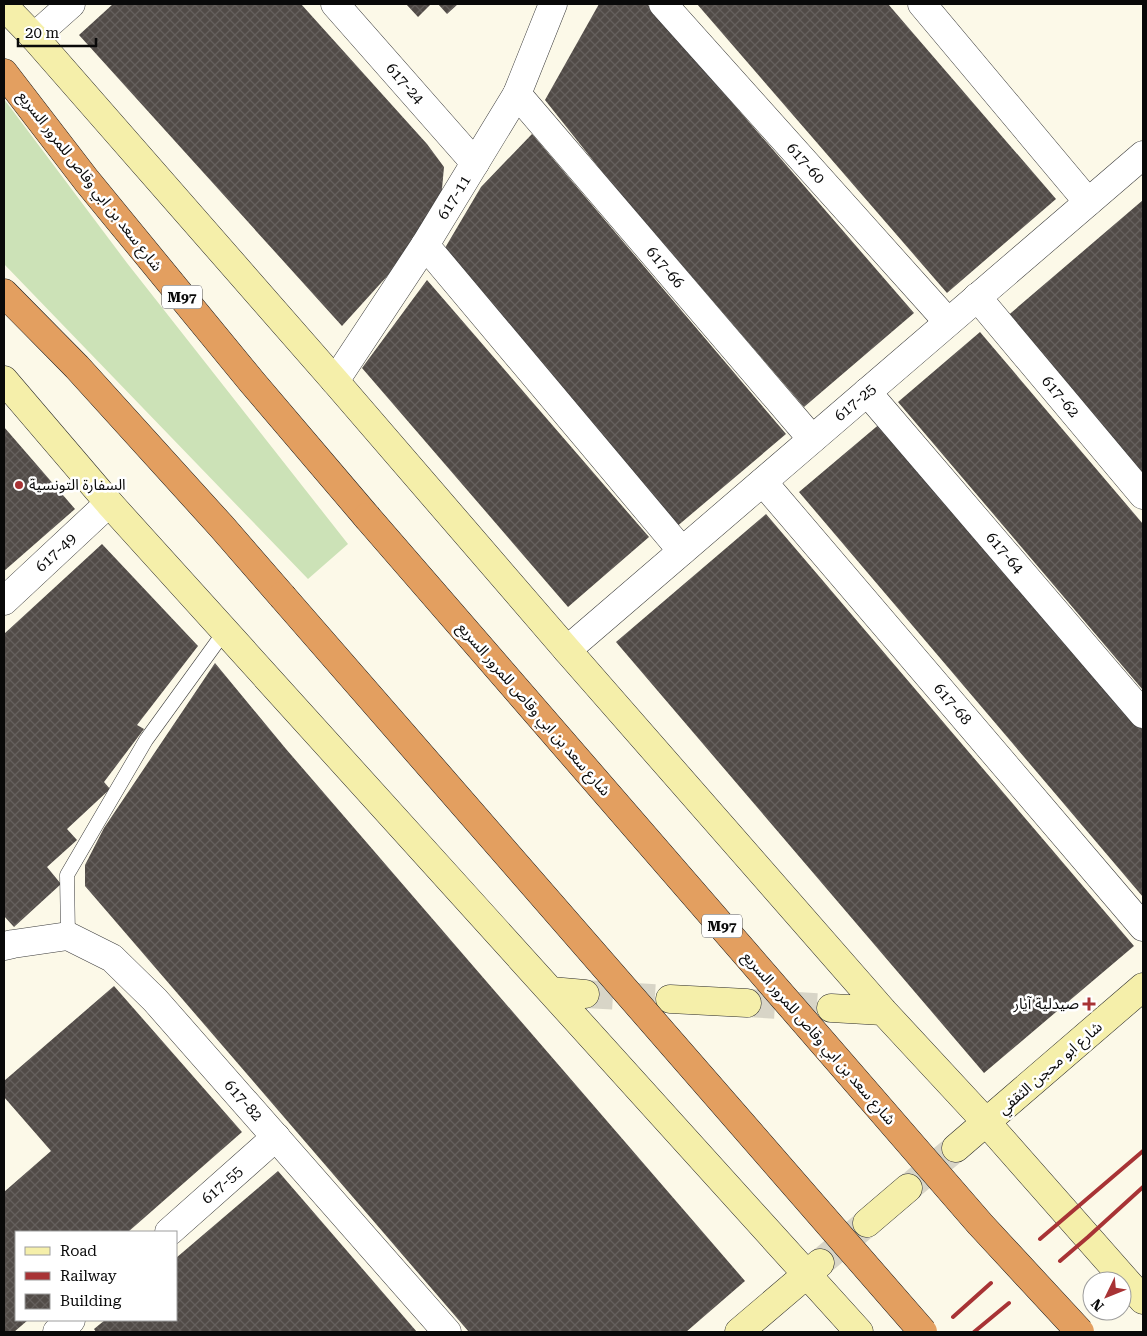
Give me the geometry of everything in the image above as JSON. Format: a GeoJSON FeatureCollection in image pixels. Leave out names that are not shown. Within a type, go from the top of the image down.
{"type":"FeatureCollection","features":[{"type":"Feature","properties":{"kind":"highway","name":"شارع سعد بن ابي وقاص للمرور السريع"},"geometry":{"type":"LineString","coordinates":[[4,73],[87,181],[252,382],[367,517],[967,1209],[1080,1332]]}},
{"type":"Feature","properties":{"kind":"highway"},"geometry":{"type":"LineString","coordinates":[[4,293],[77,367],[222,527],[923,1332]]}},
{"type":"Feature","properties":{"kind":"street"},"geometry":{"type":"LineString","coordinates":[[34,37],[71,4]]}},
{"type":"Feature","properties":{"kind":"street","name":"617-24"},"geometry":{"type":"LineString","coordinates":[[334,4],[475,163]]}},
{"type":"Feature","properties":{"kind":"street","name":"617-11"},"geometry":{"type":"LineString","coordinates":[[335,381],[425,245],[517,94],[553,4]]}},
{"type":"Feature","properties":{"kind":"street","name":"617-60"},"geometry":{"type":"LineString","coordinates":[[664,4],[948,322]]}},
{"type":"Feature","properties":{"kind":"street"},"geometry":{"type":"LineString","coordinates":[[922,4],[1088,202]]}},
{"type":"Feature","properties":{"kind":"street"},"geometry":{"type":"LineString","coordinates":[[4,6],[34,37],[335,381],[883,1011],[986,1122],[1143,1300]]}},
{"type":"Feature","properties":{"kind":"street","name":"617-66"},"geometry":{"type":"LineString","coordinates":[[517,94],[812,440]]}},
{"type":"Feature","properties":{"kind":"street","name":"617-25"},"geometry":{"type":"LineString","coordinates":[[567,650],[1143,155]]}},
{"type":"Feature","properties":{"kind":"street"},"geometry":{"type":"LineString","coordinates":[[425,245],[682,551]]}},
{"type":"Feature","properties":{"kind":"street","name":"617-62"},"geometry":{"type":"LineString","coordinates":[[977,297],[1143,495]]}},
{"type":"Feature","properties":{"kind":"street"},"geometry":{"type":"LineString","coordinates":[[4,380],[109,503],[552,991],[814,1268],[859,1332]]}},
{"type":"Feature","properties":{"kind":"street","name":"617-64"},"geometry":{"type":"LineString","coordinates":[[867,392],[1143,714]]}},
{"type":"Feature","properties":{"kind":"street","name":"617-68"},"geometry":{"type":"LineString","coordinates":[[763,482],[1143,927]]}},
{"type":"Feature","properties":{"kind":"street","name":"617-49"},"geometry":{"type":"LineString","coordinates":[[4,601],[109,503]]}},
{"type":"Feature","properties":{"kind":"street"},"geometry":{"type":"LineString","coordinates":[[4,946],[68,936]]}},
{"type":"Feature","properties":{"kind":"street","name":"617-82"},"geometry":{"type":"LineString","coordinates":[[68,936],[112,958],[155,1000],[447,1332]]}},
{"type":"Feature","properties":{"kind":"street","name":"شارع ابو محجن الثقفي"},"geometry":{"type":"LineString","coordinates":[[956,1148],[1143,987]]}},
{"type":"Feature","properties":{"kind":"street"},"geometry":{"type":"LineString","coordinates":[[552,991],[585,994]]}},
{"type":"Feature","properties":{"kind":"street"},"geometry":{"type":"LineString","coordinates":[[670,999],[747,1003]]}},
{"type":"Feature","properties":{"kind":"street"},"geometry":{"type":"LineString","coordinates":[[831,1008],[883,1011]]}},
{"type":"Feature","properties":{"kind":"street","name":"617-55"},"geometry":{"type":"LineString","coordinates":[[170,1231],[276,1137]]}},
{"type":"Feature","properties":{"kind":"street"},"geometry":{"type":"LineString","coordinates":[[867,1222],[908,1188]]}},
{"type":"Feature","properties":{"kind":"street"},"geometry":{"type":"LineString","coordinates":[[740,1332],[814,1268]]}},
{"type":"Feature","properties":{"kind":"lane"},"geometry":{"type":"LineString","coordinates":[[68,936],[67,875],[146,740],[225,631]]}},
{"type":"Feature","properties":{"kind":"green space"},"geometry":{"type":"Polygon","coordinates":[[[4,99],[127,263],[348,544],[308,579],[4,264],[4,99]]]}},
{"type":"Feature","properties":{"kind":"building"},"geometry":{"type":"Polygon","coordinates":[[[113,4],[301,4],[427,144],[444,167],[441,200],[409,252],[342,326],[79,35],[113,4]]]}},
{"type":"Feature","properties":{"kind":"building"},"geometry":{"type":"Polygon","coordinates":[[[406,4],[431,4],[418,17],[406,4]]]}},
{"type":"Feature","properties":{"kind":"building"},"geometry":{"type":"Polygon","coordinates":[[[438,4],[458,4],[447,14],[438,4]]]}},
{"type":"Feature","properties":{"kind":"building"},"geometry":{"type":"Polygon","coordinates":[[[599,4],[647,4],[914,313],[804,407],[607,178],[545,100],[599,4]]]}},
{"type":"Feature","properties":{"kind":"building"},"geometry":{"type":"Polygon","coordinates":[[[697,4],[888,4],[1056,199],[947,293],[697,4]]]}},
{"type":"Feature","properties":{"kind":"building"},"geometry":{"type":"Polygon","coordinates":[[[532,134],[786,434],[675,528],[442,253],[481,187],[532,134]]]}},
{"type":"Feature","properties":{"kind":"building"},"geometry":{"type":"Polygon","coordinates":[[[1143,200],[1143,480],[1005,318],[1143,200]]]}},
{"type":"Feature","properties":{"kind":"building"},"geometry":{"type":"Polygon","coordinates":[[[427,280],[649,537],[568,607],[362,368],[427,280]]]}},
{"type":"Feature","properties":{"kind":"building"},"geometry":{"type":"Polygon","coordinates":[[[980,332],[1143,524],[1143,690],[898,402],[980,332]]]}},
{"type":"Feature","properties":{"kind":"building"},"geometry":{"type":"Polygon","coordinates":[[[882,422],[1143,730],[1143,897],[799,492],[882,422]]]}},
{"type":"Feature","properties":{"kind":"building"},"geometry":{"type":"Polygon","coordinates":[[[4,427],[75,509],[4,571],[4,427]]]}},
{"type":"Feature","properties":{"kind":"building"},"geometry":{"type":"Polygon","coordinates":[[[766,514],[1134,946],[984,1073],[616,642],[766,514]]]}},
{"type":"Feature","properties":{"kind":"building"},"geometry":{"type":"Polygon","coordinates":[[[102,544],[198,646],[137,725],[144,729],[104,782],[110,789],[67,829],[77,840],[47,867],[61,884],[14,927],[4,916],[4,634],[102,544]]]}},
{"type":"Feature","properties":{"kind":"building"},"geometry":{"type":"Polygon","coordinates":[[[215,663],[286,749],[745,1281],[686,1332],[469,1332],[85,886],[85,865],[104,828],[215,663]]]}},
{"type":"Feature","properties":{"kind":"building"},"geometry":{"type":"Polygon","coordinates":[[[114,986],[242,1132],[129,1231],[15,1231],[15,1321],[27,1321],[14,1332],[4,1332],[4,1192],[51,1151],[4,1097],[4,1081],[114,986]]]}},
{"type":"Feature","properties":{"kind":"building"},"geometry":{"type":"Polygon","coordinates":[[[278,1171],[417,1332],[96,1332],[94,1329],[104,1321],[178,1321],[178,1256],[278,1171]]]}},
{"type":"Feature","properties":{"kind":"tunnel"},"geometry":{"type":"LineString","coordinates":[[585,994],[670,999]]}},
{"type":"Feature","properties":{"kind":"tunnel"},"geometry":{"type":"LineString","coordinates":[[747,1003],[831,1008]]}},
{"type":"Feature","properties":{"kind":"tunnel"},"geometry":{"type":"LineString","coordinates":[[908,1188],[956,1148]]}},
{"type":"Feature","properties":{"kind":"tunnel"},"geometry":{"type":"LineString","coordinates":[[820,1263],[867,1223]]}},
{"type":"Feature","properties":{"kind":"railway"},"geometry":{"type":"LineString","coordinates":[[1040,1239],[1143,1151]]}},
{"type":"Feature","properties":{"kind":"railway"},"geometry":{"type":"LineString","coordinates":[[1060,1261],[1143,1187]]}},
{"type":"Feature","properties":{"kind":"railway"},"geometry":{"type":"LineString","coordinates":[[953,1317],[991,1283]]}},
{"type":"Feature","properties":{"kind":"railway"},"geometry":{"type":"LineString","coordinates":[[974,1332],[1009,1303]]}},
{"type":"Feature","properties":{"kind":"place","name":"السفارة التونسية"},"geometry":{"type":"Point","coordinates":[19,485]}},
{"type":"Feature","properties":{"kind":"place","name":"صيدلية آيار"},"geometry":{"type":"Point","coordinates":[1089,1004]}}]}
